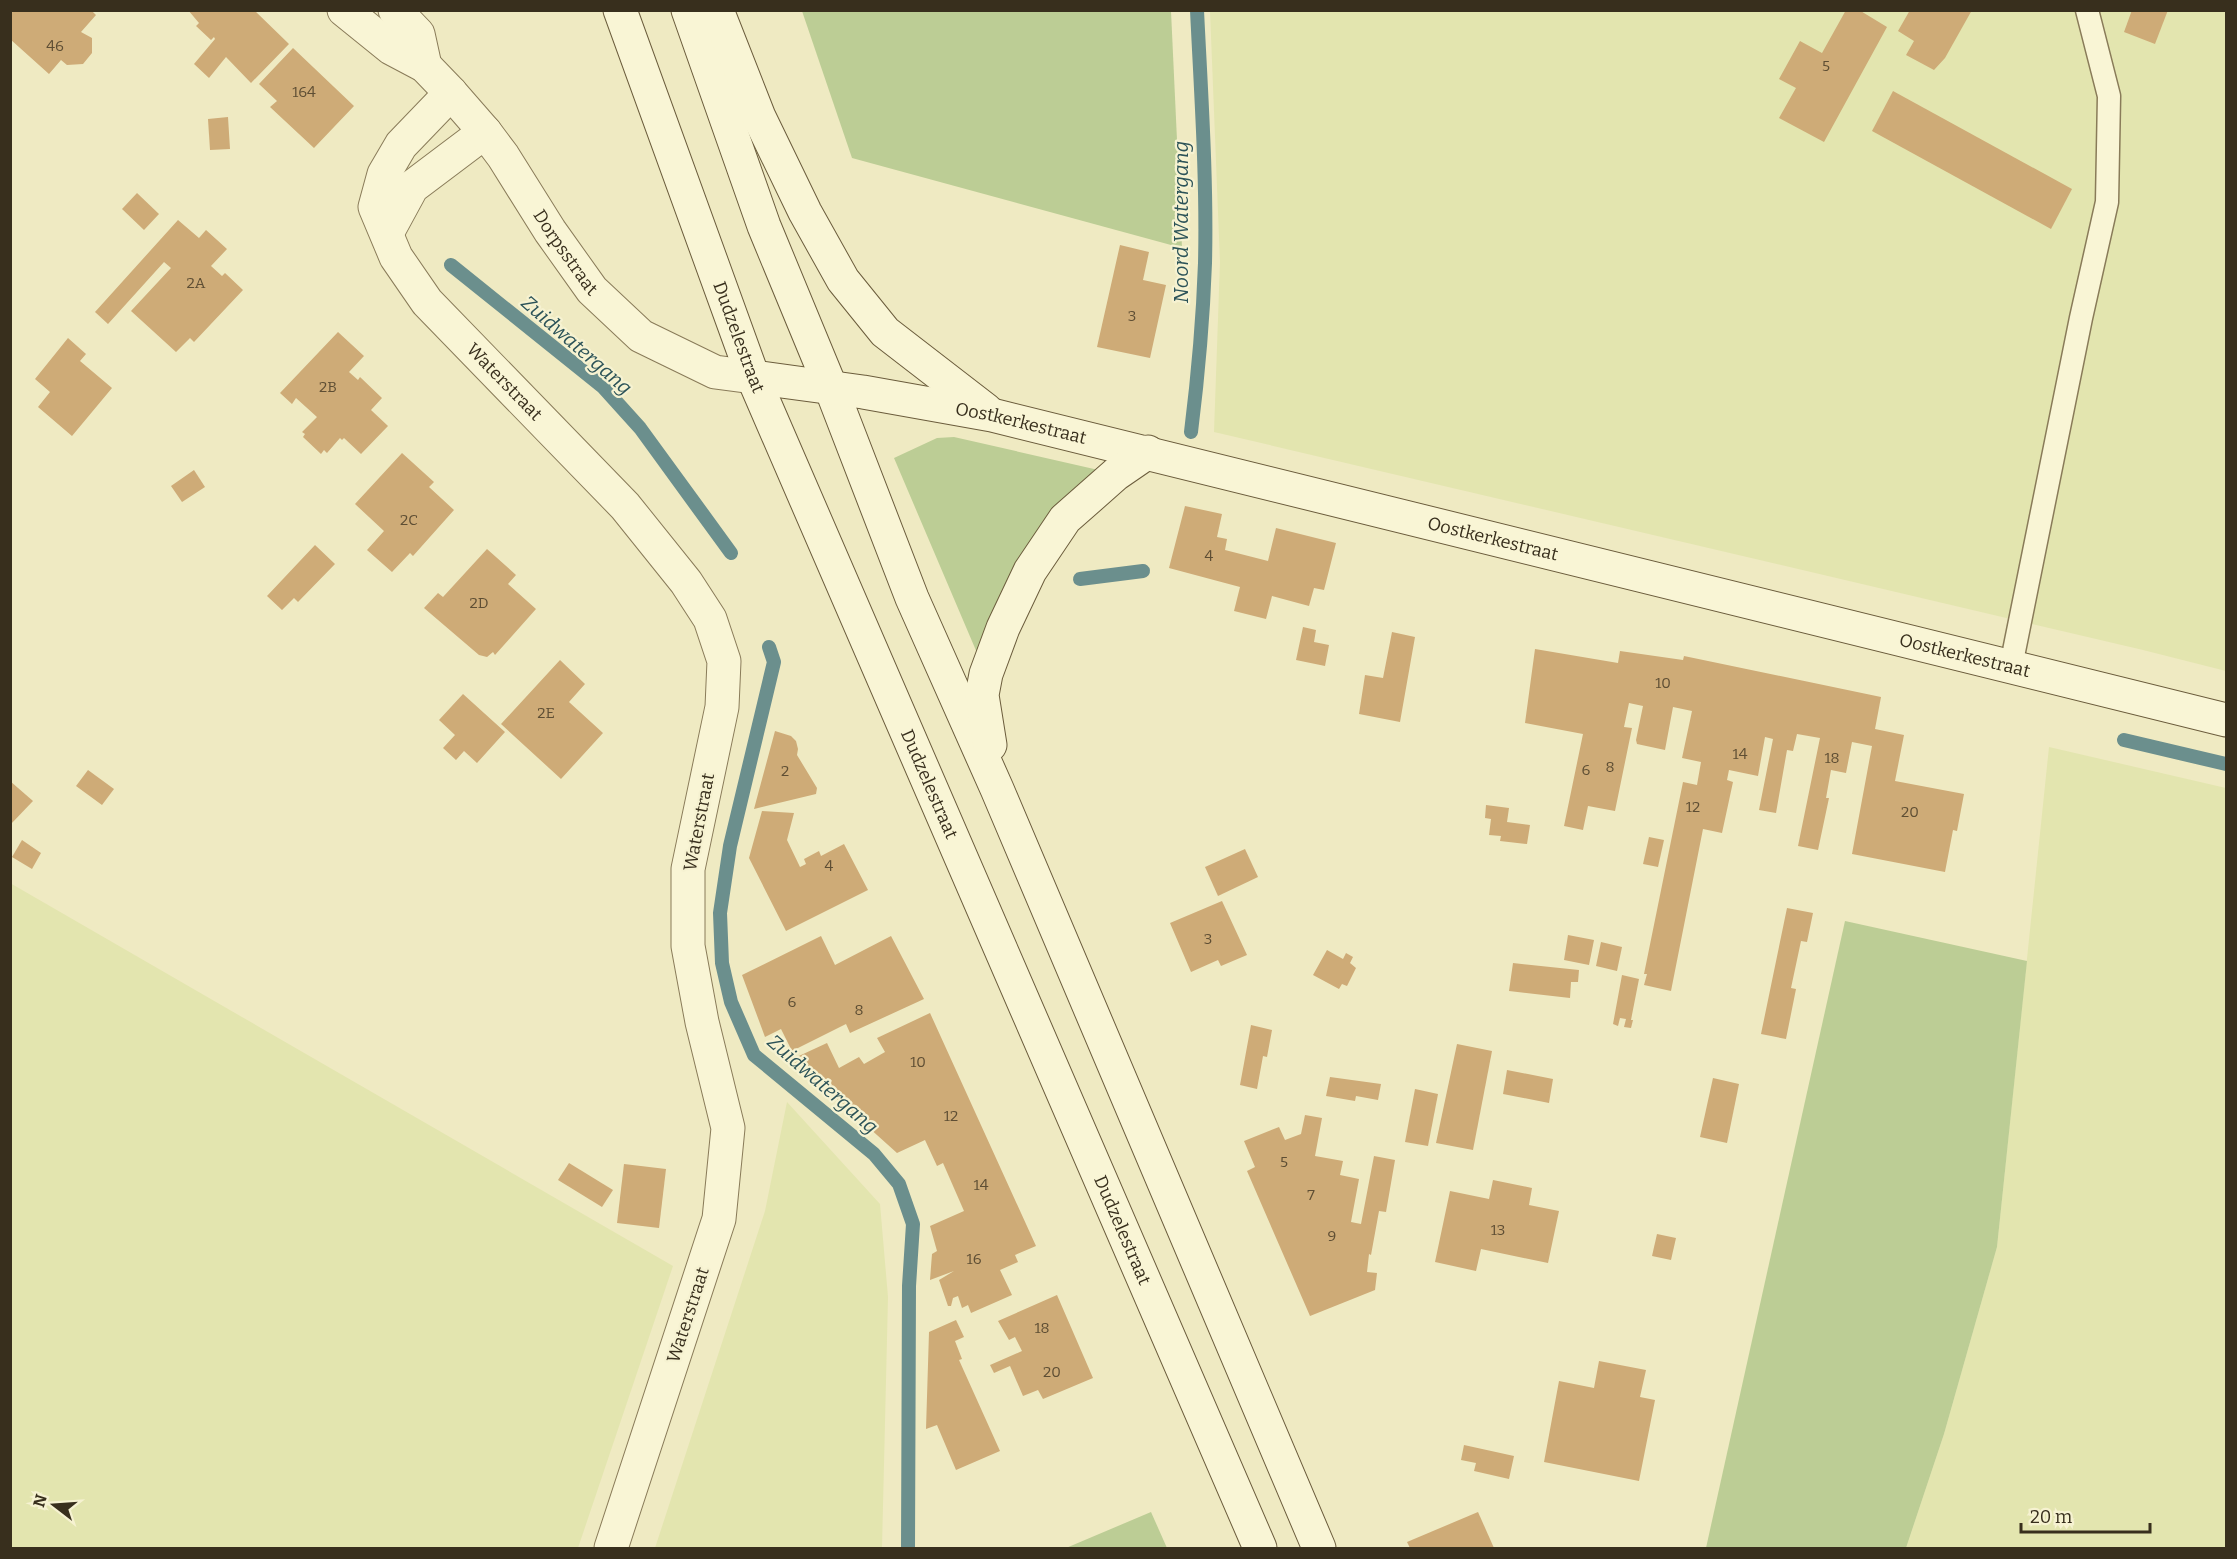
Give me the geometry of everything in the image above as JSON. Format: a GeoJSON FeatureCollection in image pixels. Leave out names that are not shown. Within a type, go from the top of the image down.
{"type":"FeatureCollection","features":[{"type":"Feature","properties":{"kind":"main road","name":"Dorpsstraat"},"geometry":{"type":"LineString","coordinates":[[344,10],[391,48],[425,66],[451,93],[503,156],[550,231],[592,290],[641,336],[715,372],[753,377]]}},
{"type":"Feature","properties":{"kind":"main road","name":"Dorpsstraat"},"geometry":{"type":"LineString","coordinates":[[395,10],[417,34],[425,66]]}},
{"type":"Feature","properties":{"kind":"main road","name":"Dudzelestraat"},"geometry":{"type":"LineString","coordinates":[[620,10],[753,377],[1260,1548]]}},
{"type":"Feature","properties":{"kind":"main road"},"geometry":{"type":"LineString","coordinates":[[688,10],[764,226],[831,387],[912,598],[997,789],[1319,1548]]}},
{"type":"Feature","properties":{"kind":"main road"},"geometry":{"type":"LineString","coordinates":[[717,10],[759,117],[805,212],[843,280],[885,332],[992,415]]}},
{"type":"Feature","properties":{"kind":"main road","name":"Waterstraat"},"geometry":{"type":"LineString","coordinates":[[451,93],[401,145],[384,174],[375,207],[396,257],[428,302],[625,506],[686,582],[710,619],[724,661],[722,707],[688,869],[688,946],[702,1022],[728,1128],[719,1219],[611,1548]]}},
{"type":"Feature","properties":{"kind":"main road"},"geometry":{"type":"LineString","coordinates":[[387,233],[412,187],[485,132]]}},
{"type":"Feature","properties":{"kind":"main road","name":"Oostkerkestraat"},"geometry":{"type":"LineString","coordinates":[[753,377],[831,387],[992,415],[2226,720]]}},
{"type":"Feature","properties":{"kind":"main road"},"geometry":{"type":"LineString","coordinates":[[997,789],[982,695],[986,674],[1003,628],[1030,571],[1065,519],[1116,474],[1148,452]]}},
{"type":"Feature","properties":{"kind":"lane"},"geometry":{"type":"LineString","coordinates":[[2010,666],[2107,202],[2109,96],[2087,10]]}},
{"type":"Feature","properties":{"kind":"green space"},"geometry":{"type":"Polygon","coordinates":[[[802,11],[1171,11],[1182,248],[852,158],[802,11]]]}},
{"type":"Feature","properties":{"kind":"green space"},"geometry":{"type":"Polygon","coordinates":[[[1210,11],[2226,11],[2226,671],[1214,432],[1220,262],[1210,11]]]}},
{"type":"Feature","properties":{"kind":"green space"},"geometry":{"type":"Polygon","coordinates":[[[954,437],[1116,474],[1065,518],[986,674],[894,458],[937,438],[954,437]]]}},
{"type":"Feature","properties":{"kind":"green space"},"geometry":{"type":"Polygon","coordinates":[[[2049,747],[2226,788],[2226,1548],[1906,1548],[1944,1434],[1997,1247],[2049,747]]]}},
{"type":"Feature","properties":{"kind":"green space"},"geometry":{"type":"Polygon","coordinates":[[[10,883],[673,1266],[578,1548],[11,1548],[10,883]]]}},
{"type":"Feature","properties":{"kind":"green space"},"geometry":{"type":"Polygon","coordinates":[[[1845,921],[2027,961],[1997,1247],[1944,1434],[1906,1548],[1706,1548],[1845,921]]]}},
{"type":"Feature","properties":{"kind":"green space"},"geometry":{"type":"Polygon","coordinates":[[[787,1102],[880,1204],[888,1297],[882,1548],[655,1548],[765,1211],[787,1102]]]}},
{"type":"Feature","properties":{"kind":"green space"},"geometry":{"type":"Polygon","coordinates":[[[1151,1512],[1167,1548],[1066,1548],[1151,1512]]]}},
{"type":"Feature","properties":{"kind":"building"},"geometry":{"type":"Polygon","coordinates":[[[14,10],[91,10],[96,15],[81,32],[92,38],[92,53],[83,64],[67,65],[61,60],[49,74],[10,39],[10,15],[14,10]]]}},
{"type":"Feature","properties":{"kind":"building"},"geometry":{"type":"Polygon","coordinates":[[[188,10],[254,10],[289,44],[251,83],[226,57],[209,78],[194,64],[215,39],[214,37],[211,40],[196,26],[199,23],[188,10]]]}},
{"type":"Feature","properties":{"kind":"building"},"geometry":{"type":"Polygon","coordinates":[[[1846,10],[1859,10],[1887,27],[1824,142],[1779,118],[1796,88],[1779,79],[1800,41],[1822,53],[1846,10]]]}},
{"type":"Feature","properties":{"kind":"building"},"geometry":{"type":"Polygon","coordinates":[[[1910,10],[1972,10],[1945,58],[1934,70],[1906,55],[1914,41],[1898,31],[1910,10]]]}},
{"type":"Feature","properties":{"kind":"building"},"geometry":{"type":"Polygon","coordinates":[[[2132,10],[2168,10],[2155,44],[2124,32],[2132,10]]]}},
{"type":"Feature","properties":{"kind":"building"},"geometry":{"type":"Polygon","coordinates":[[[293,48],[354,106],[314,148],[270,107],[277,101],[259,84],[293,48]]]}},
{"type":"Feature","properties":{"kind":"building"},"geometry":{"type":"Polygon","coordinates":[[[1893,91],[2072,189],[2051,229],[1872,131],[1893,91]]]}},
{"type":"Feature","properties":{"kind":"building"},"geometry":{"type":"Polygon","coordinates":[[[228,117],[230,149],[210,150],[208,119],[228,117]]]}},
{"type":"Feature","properties":{"kind":"building"},"geometry":{"type":"Polygon","coordinates":[[[137,193],[159,214],[144,230],[122,209],[137,193]]]}},
{"type":"Feature","properties":{"kind":"building"},"geometry":{"type":"Polygon","coordinates":[[[178,220],[199,238],[206,230],[227,249],[211,266],[222,276],[225,273],[243,290],[194,342],[190,338],[176,352],[131,311],[171,268],[164,262],[108,324],[95,312],[178,220]]]}},
{"type":"Feature","properties":{"kind":"building"},"geometry":{"type":"Polygon","coordinates":[[[1120,245],[1149,252],[1143,280],[1166,285],[1150,358],[1097,347],[1120,245]]]}},
{"type":"Feature","properties":{"kind":"building"},"geometry":{"type":"Polygon","coordinates":[[[338,332],[364,356],[349,372],[358,380],[360,377],[382,398],[371,410],[388,426],[361,454],[344,438],[342,440],[340,438],[327,453],[324,450],[321,454],[303,437],[305,434],[302,432],[317,417],[296,398],[292,404],[280,393],[338,332]]]}},
{"type":"Feature","properties":{"kind":"building"},"geometry":{"type":"Polygon","coordinates":[[[68,338],[86,354],[80,361],[112,388],[72,436],[38,407],[50,392],[35,379],[68,338]]]}},
{"type":"Feature","properties":{"kind":"building"},"geometry":{"type":"Polygon","coordinates":[[[402,453],[434,482],[429,487],[454,510],[413,556],[410,553],[392,572],[367,550],[384,531],[355,504],[402,453]]]}},
{"type":"Feature","properties":{"kind":"building"},"geometry":{"type":"Polygon","coordinates":[[[194,470],[205,487],[182,502],[171,486],[194,470]]]}},
{"type":"Feature","properties":{"kind":"building"},"geometry":{"type":"Polygon","coordinates":[[[1185,506],[1222,514],[1217,537],[1227,539],[1225,550],[1268,561],[1276,528],[1336,543],[1324,590],[1314,588],[1309,606],[1272,596],[1266,619],[1234,611],[1240,587],[1169,568],[1185,506]]]}},
{"type":"Feature","properties":{"kind":"building"},"geometry":{"type":"Polygon","coordinates":[[[315,545],[335,564],[298,602],[294,598],[282,610],[267,596],[315,545]]]}},
{"type":"Feature","properties":{"kind":"building"},"geometry":{"type":"Polygon","coordinates":[[[487,549],[516,575],[508,584],[536,609],[495,655],[493,652],[487,657],[479,655],[424,608],[438,593],[443,597],[487,549]]]}},
{"type":"Feature","properties":{"kind":"building"},"geometry":{"type":"Polygon","coordinates":[[[1303,627],[1316,630],[1314,642],[1329,645],[1325,666],[1296,660],[1303,627]]]}},
{"type":"Feature","properties":{"kind":"building"},"geometry":{"type":"Polygon","coordinates":[[[1392,632],[1415,637],[1400,722],[1359,714],[1365,675],[1383,678],[1392,632]]]}},
{"type":"Feature","properties":{"kind":"building"},"geometry":{"type":"Polygon","coordinates":[[[1535,649],[1618,663],[1620,651],[1683,660],[1684,656],[1881,697],[1875,729],[1904,735],[1895,781],[1964,794],[1957,831],[1953,830],[1945,872],[1852,854],[1872,746],[1852,742],[1846,773],[1831,770],[1826,798],[1829,798],[1818,850],[1798,846],[1820,738],[1797,734],[1793,751],[1787,750],[1776,813],[1759,810],[1773,739],[1765,737],[1758,776],[1729,770],[1727,780],[1733,782],[1722,833],[1703,829],[1671,991],[1644,985],[1647,974],[1644,974],[1683,782],[1697,785],[1701,762],[1682,758],[1692,711],[1673,707],[1665,750],[1637,744],[1643,706],[1629,703],[1624,727],[1632,728],[1615,811],[1588,806],[1583,830],[1564,826],[1583,734],[1525,723],[1535,649]]]}},
{"type":"Feature","properties":{"kind":"building"},"geometry":{"type":"Polygon","coordinates":[[[560,660],[585,684],[569,702],[603,733],[561,779],[501,724],[560,660]]]}},
{"type":"Feature","properties":{"kind":"building"},"geometry":{"type":"Polygon","coordinates":[[[463,694],[505,732],[477,763],[464,751],[456,760],[443,748],[455,735],[439,720],[463,694]]]}},
{"type":"Feature","properties":{"kind":"building"},"geometry":{"type":"Polygon","coordinates":[[[775,731],[791,736],[796,741],[797,755],[817,788],[816,794],[754,809],[775,731]]]}},
{"type":"Feature","properties":{"kind":"building"},"geometry":{"type":"Polygon","coordinates":[[[88,770],[114,789],[102,805],[76,786],[88,770]]]}},
{"type":"Feature","properties":{"kind":"building"},"geometry":{"type":"Polygon","coordinates":[[[10,781],[33,801],[10,825],[10,781]]]}},
{"type":"Feature","properties":{"kind":"building"},"geometry":{"type":"Polygon","coordinates":[[[1486,805],[1509,808],[1507,822],[1530,825],[1527,844],[1500,841],[1501,836],[1489,835],[1491,819],[1485,818],[1486,805]]]}},
{"type":"Feature","properties":{"kind":"building"},"geometry":{"type":"Polygon","coordinates":[[[762,811],[794,813],[787,840],[800,867],[806,864],[804,859],[819,851],[821,856],[844,844],[868,890],[786,931],[749,858],[762,811]]]}},
{"type":"Feature","properties":{"kind":"building"},"geometry":{"type":"Polygon","coordinates":[[[1649,837],[1664,840],[1658,867],[1643,864],[1649,837]]]}},
{"type":"Feature","properties":{"kind":"building"},"geometry":{"type":"Polygon","coordinates":[[[22,840],[41,853],[32,869],[12,857],[22,840]]]}},
{"type":"Feature","properties":{"kind":"building"},"geometry":{"type":"Polygon","coordinates":[[[1245,849],[1258,877],[1218,896],[1205,867],[1245,849]]]}},
{"type":"Feature","properties":{"kind":"building"},"geometry":{"type":"Polygon","coordinates":[[[1222,901],[1247,955],[1221,966],[1218,960],[1191,972],[1170,923],[1222,901]]]}},
{"type":"Feature","properties":{"kind":"building"},"geometry":{"type":"Polygon","coordinates":[[[1787,908],[1813,913],[1807,942],[1801,941],[1791,988],[1796,989],[1786,1039],[1761,1034],[1787,908]]]}},
{"type":"Feature","properties":{"kind":"building"},"geometry":{"type":"Polygon","coordinates":[[[1568,935],[1594,940],[1589,965],[1564,960],[1568,935]]]}},
{"type":"Feature","properties":{"kind":"building"},"geometry":{"type":"Polygon","coordinates":[[[821,936],[835,965],[891,936],[924,999],[850,1033],[846,1024],[792,1051],[781,1029],[765,1037],[742,975],[821,936]]]}},
{"type":"Feature","properties":{"kind":"building"},"geometry":{"type":"Polygon","coordinates":[[[1601,942],[1622,947],[1617,971],[1596,966],[1601,942]]]}},
{"type":"Feature","properties":{"kind":"building"},"geometry":{"type":"Polygon","coordinates":[[[1327,950],[1343,959],[1346,953],[1353,957],[1350,963],[1356,968],[1347,986],[1342,984],[1339,989],[1313,975],[1327,950]]]}},
{"type":"Feature","properties":{"kind":"building"},"geometry":{"type":"Polygon","coordinates":[[[1513,963],[1579,970],[1578,982],[1571,982],[1570,998],[1509,991],[1513,963]]]}},
{"type":"Feature","properties":{"kind":"building"},"geometry":{"type":"Polygon","coordinates":[[[1622,975],[1639,979],[1631,1028],[1624,1027],[1626,1019],[1620,1018],[1618,1026],[1613,1024],[1622,975]]]}},
{"type":"Feature","properties":{"kind":"building"},"geometry":{"type":"Polygon","coordinates":[[[930,1013],[1036,1246],[1015,1255],[1018,1262],[1000,1270],[1012,1295],[971,1313],[968,1305],[962,1308],[958,1296],[953,1298],[951,1306],[948,1306],[939,1280],[954,1271],[930,1280],[932,1254],[937,1251],[930,1226],[964,1211],[943,1163],[937,1166],[925,1140],[897,1153],[828,1091],[825,1092],[788,1061],[827,1043],[839,1068],[859,1057],[864,1064],[885,1052],[877,1038],[930,1013]]]}},
{"type":"Feature","properties":{"kind":"building"},"geometry":{"type":"Polygon","coordinates":[[[1251,1025],[1272,1030],[1267,1057],[1263,1056],[1257,1089],[1240,1085],[1251,1025]]]}},
{"type":"Feature","properties":{"kind":"building"},"geometry":{"type":"Polygon","coordinates":[[[1457,1044],[1492,1051],[1473,1150],[1436,1143],[1457,1044]]]}},
{"type":"Feature","properties":{"kind":"building"},"geometry":{"type":"Polygon","coordinates":[[[1507,1070],[1553,1079],[1549,1103],[1503,1094],[1507,1070]]]}},
{"type":"Feature","properties":{"kind":"building"},"geometry":{"type":"Polygon","coordinates":[[[1330,1077],[1381,1084],[1378,1100],[1356,1096],[1355,1101],[1326,1096],[1330,1077]]]}},
{"type":"Feature","properties":{"kind":"building"},"geometry":{"type":"Polygon","coordinates":[[[1713,1078],[1739,1084],[1727,1143],[1700,1137],[1713,1078]]]}},
{"type":"Feature","properties":{"kind":"building"},"geometry":{"type":"Polygon","coordinates":[[[1415,1089],[1438,1094],[1428,1146],[1405,1142],[1415,1089]]]}},
{"type":"Feature","properties":{"kind":"building"},"geometry":{"type":"Polygon","coordinates":[[[1305,1115],[1322,1118],[1315,1156],[1343,1161],[1340,1175],[1359,1179],[1351,1222],[1361,1224],[1374,1156],[1395,1160],[1386,1212],[1379,1211],[1371,1255],[1369,1254],[1367,1272],[1377,1273],[1375,1290],[1310,1316],[1247,1171],[1255,1167],[1244,1141],[1279,1127],[1285,1140],[1301,1134],[1305,1115]]]}},
{"type":"Feature","properties":{"kind":"building"},"geometry":{"type":"Polygon","coordinates":[[[569,1163],[613,1190],[602,1207],[558,1180],[569,1163]]]}},
{"type":"Feature","properties":{"kind":"building"},"geometry":{"type":"Polygon","coordinates":[[[624,1164],[666,1169],[659,1228],[617,1223],[624,1164]]]}},
{"type":"Feature","properties":{"kind":"building"},"geometry":{"type":"Polygon","coordinates":[[[1493,1180],[1532,1188],[1529,1205],[1559,1211],[1548,1263],[1481,1249],[1476,1271],[1435,1262],[1450,1191],[1489,1199],[1493,1180]]]}},
{"type":"Feature","properties":{"kind":"building"},"geometry":{"type":"Polygon","coordinates":[[[1657,1234],[1676,1238],[1671,1260],[1652,1256],[1657,1234]]]}},
{"type":"Feature","properties":{"kind":"building"},"geometry":{"type":"Polygon","coordinates":[[[1057,1295],[1093,1378],[1043,1399],[1038,1390],[1023,1396],[1010,1366],[994,1373],[990,1365],[1022,1351],[1015,1337],[1009,1340],[998,1321],[1057,1295]]]}},
{"type":"Feature","properties":{"kind":"building"},"geometry":{"type":"Polygon","coordinates":[[[956,1320],[964,1337],[955,1341],[962,1359],[959,1360],[1000,1451],[956,1470],[937,1425],[926,1429],[929,1332],[956,1320]]]}},
{"type":"Feature","properties":{"kind":"building"},"geometry":{"type":"Polygon","coordinates":[[[1599,1361],[1646,1370],[1640,1397],[1655,1400],[1639,1481],[1544,1462],[1559,1381],[1594,1388],[1599,1361]]]}},
{"type":"Feature","properties":{"kind":"building"},"geometry":{"type":"Polygon","coordinates":[[[1464,1445],[1514,1456],[1509,1479],[1474,1471],[1476,1463],[1461,1460],[1464,1445]]]}},
{"type":"Feature","properties":{"kind":"building"},"geometry":{"type":"Polygon","coordinates":[[[1478,1512],[1494,1548],[1410,1548],[1407,1542],[1478,1512]]]}},
{"type":"Feature","properties":{"kind":"waterway","name":"Noord Watergang"},"geometry":{"type":"LineString","coordinates":[[1191,432],[1200,348],[1205,263],[1204,168],[1197,10]]}},
{"type":"Feature","properties":{"kind":"waterway","name":"Zuidwatergang"},"geometry":{"type":"LineString","coordinates":[[451,265],[603,387],[640,428],[731,553]]}},
{"type":"Feature","properties":{"kind":"waterway","name":"Zuidwatergang"},"geometry":{"type":"LineString","coordinates":[[1080,579],[1143,571]]}},
{"type":"Feature","properties":{"kind":"waterway","name":"Zuidwatergang"},"geometry":{"type":"LineString","coordinates":[[769,647],[774,662],[730,846],[720,913],[722,963],[731,1002],[754,1055],[874,1154],[899,1184],[913,1224],[909,1286],[908,1548]]}},
{"type":"Feature","properties":{"kind":"waterway","name":"Noord Watergang"},"geometry":{"type":"LineString","coordinates":[[2124,740],[2226,764]]}}]}
